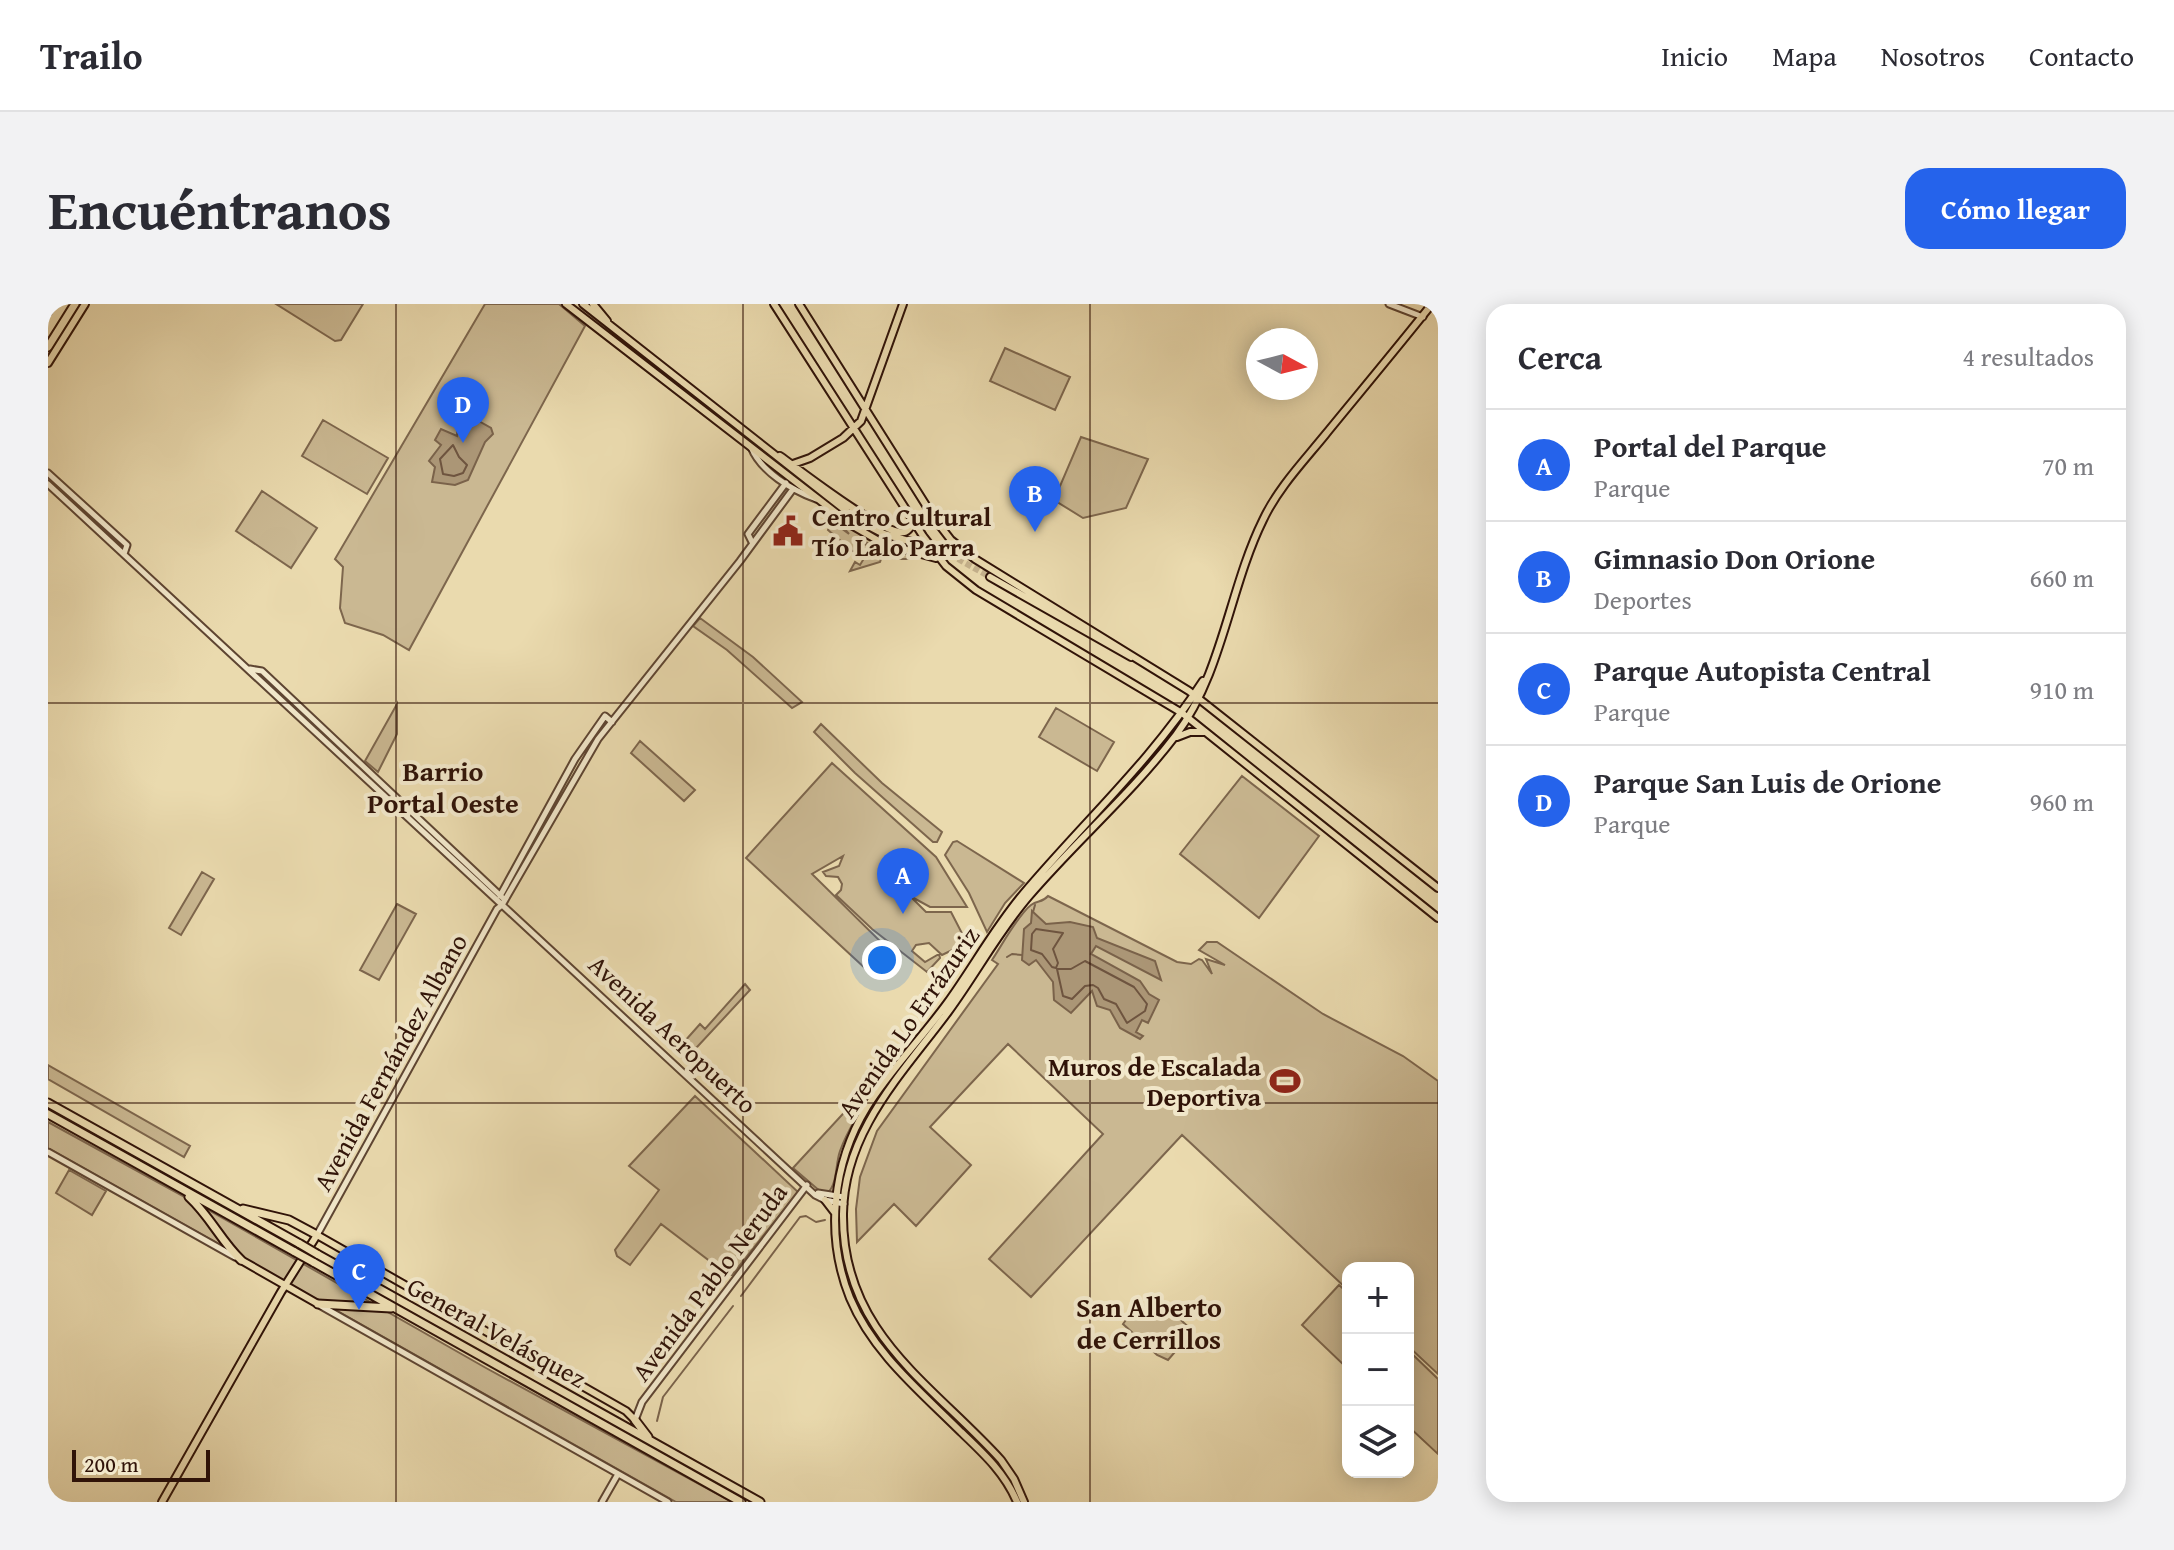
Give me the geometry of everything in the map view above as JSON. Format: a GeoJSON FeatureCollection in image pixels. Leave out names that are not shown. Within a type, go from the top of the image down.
{"type":"FeatureCollection","features":[{"type":"Feature","properties":{"kind":"highway"},"geometry":{"type":"LineString","coordinates":[[48,311],[52,304]]}},
{"type":"Feature","properties":{"kind":"highway"},"geometry":{"type":"LineString","coordinates":[[48,347],[75,304]]}},
{"type":"Feature","properties":{"kind":"highway","name":"General Velásquez"},"geometry":{"type":"LineString","coordinates":[[48,1103],[226,1203],[297,1248],[313,1262],[741,1502]]}},
{"type":"Feature","properties":{"kind":"highway","name":"General Velásquez"},"geometry":{"type":"LineString","coordinates":[[48,1114],[175,1185],[297,1248],[317,1254],[760,1502]]}},
{"type":"Feature","properties":{"kind":"highway"},"geometry":{"type":"LineString","coordinates":[[175,1185],[206,1213],[228,1247],[241,1260]]}},
{"type":"Feature","properties":{"kind":"highway"},"geometry":{"type":"LineString","coordinates":[[226,1203],[289,1220],[317,1235]]}},
{"type":"Feature","properties":{"kind":"highway"},"geometry":{"type":"LineString","coordinates":[[318,1304],[376,1306],[401,1312]]}},
{"type":"Feature","properties":{"kind":"highway"},"geometry":{"type":"LineString","coordinates":[[635,1420],[653,1442]]}},
{"type":"Feature","properties":{"kind":"main road"},"geometry":{"type":"LineString","coordinates":[[48,363],[85,304]]}},
{"type":"Feature","properties":{"kind":"main road"},"geometry":{"type":"LineString","coordinates":[[566,304],[821,501],[878,541],[940,560]]}},
{"type":"Feature","properties":{"kind":"main road"},"geometry":{"type":"LineString","coordinates":[[583,304],[859,521],[884,534],[916,543]]}},
{"type":"Feature","properties":{"kind":"main road"},"geometry":{"type":"LineString","coordinates":[[593,304],[611,328]]}},
{"type":"Feature","properties":{"kind":"main road"},"geometry":{"type":"LineString","coordinates":[[774,304],[940,560],[984,595],[1185,716],[1438,918]]}},
{"type":"Feature","properties":{"kind":"main road"},"geometry":{"type":"LineString","coordinates":[[799,304],[938,524],[956,544],[975,559],[1197,696],[1438,888]]}},
{"type":"Feature","properties":{"kind":"main road"},"geometry":{"type":"LineString","coordinates":[[793,464],[810,458],[854,430],[867,410],[903,304]]}},
{"type":"Feature","properties":{"kind":"main road","name":"Avenida Lo Errázuriz"},"geometry":{"type":"LineString","coordinates":[[1024,1502],[1001,1460],[900,1360],[869,1318],[853,1283],[848,1263],[844,1201],[856,1146],[882,1099],[955,1003],[1022,904],[1109,814],[1173,738],[1209,671],[1257,533],[1272,504],[1432,304]]}},
{"type":"Feature","properties":{"kind":"main road"},"geometry":{"type":"LineString","coordinates":[[858,397],[872,395]]}},
{"type":"Feature","properties":{"kind":"main road"},"geometry":{"type":"LineString","coordinates":[[753,438],[881,525],[904,532],[913,522]]}},
{"type":"Feature","properties":{"kind":"main road"},"geometry":{"type":"LineString","coordinates":[[807,474],[810,458]]}},
{"type":"Feature","properties":{"kind":"main road"},"geometry":{"type":"LineString","coordinates":[[990,577],[1123,654],[1160,671]]}},
{"type":"Feature","properties":{"kind":"main road","name":"Avenida Lo Errázuriz"},"geometry":{"type":"LineString","coordinates":[[1017,1502],[996,1467],[892,1363],[866,1330],[852,1303],[842,1273],[836,1244],[836,1200],[850,1142],[878,1092],[949,1001],[1020,898],[1185,716]]}},
{"type":"Feature","properties":{"kind":"main road"},"geometry":{"type":"LineString","coordinates":[[1173,738],[1190,732],[1206,732]]}},
{"type":"Feature","properties":{"kind":"main road"},"geometry":{"type":"LineString","coordinates":[[825,1200],[835,1213]]}},
{"type":"Feature","properties":{"kind":"main road"},"geometry":{"type":"LineString","coordinates":[[162,1502],[317,1235],[626,1411],[635,1420]]}},
{"type":"Feature","properties":{"kind":"main road"},"geometry":{"type":"LineString","coordinates":[[241,1260],[318,1304]]}},
{"type":"Feature","properties":{"kind":"street"},"geometry":{"type":"LineString","coordinates":[[1389,304],[1423,317]]}},
{"type":"Feature","properties":{"kind":"street"},"geometry":{"type":"LineString","coordinates":[[751,446],[760,462],[793,489],[821,501]]}},
{"type":"Feature","properties":{"kind":"street","name":"Avenida Aeropuerto"},"geometry":{"type":"LineString","coordinates":[[48,473],[127,545],[124,554]]}},
{"type":"Feature","properties":{"kind":"street","name":"Avenida Fernández Albano"},"geometry":{"type":"LineString","coordinates":[[752,542],[748,534],[786,483]]}},
{"type":"Feature","properties":{"kind":"street","name":"Avenida Aeropuerto"},"geometry":{"type":"LineString","coordinates":[[48,484],[249,669],[259,674],[813,1192],[825,1200],[844,1201]]}},
{"type":"Feature","properties":{"kind":"street","name":"Avenida Fernández Albano"},"geometry":{"type":"LineString","coordinates":[[317,1235],[585,758],[793,489]]}},
{"type":"Feature","properties":{"kind":"street","name":"Avenida Fernández Albano"},"geometry":{"type":"LineString","coordinates":[[502,903],[575,759],[605,716],[612,722]]}},
{"type":"Feature","properties":{"kind":"street"},"geometry":{"type":"LineString","coordinates":[[48,1152],[241,1260]]}},
{"type":"Feature","properties":{"kind":"street","name":"Avenida Pablo Neruda"},"geometry":{"type":"LineString","coordinates":[[635,1420],[642,1402],[807,1185]]}},
{"type":"Feature","properties":{"kind":"street","name":"Avenida Aeropuerto"},"geometry":{"type":"LineString","coordinates":[[813,1192],[836,1200]]}},
{"type":"Feature","properties":{"kind":"street"},"geometry":{"type":"LineString","coordinates":[[318,1304],[668,1502]]}},
{"type":"Feature","properties":{"kind":"street","name":"Avenida Pablo Neruda"},"geometry":{"type":"LineString","coordinates":[[626,1411],[642,1402]]}},
{"type":"Feature","properties":{"kind":"street"},"geometry":{"type":"LineString","coordinates":[[602,1502],[618,1474]]}},
{"type":"Feature","properties":{"kind":"shaded area"},"geometry":{"type":"Polygon","coordinates":[[[276,304],[363,304],[341,340],[335,341],[276,304]]]}},
{"type":"Feature","properties":{"kind":"shaded area"},"geometry":{"type":"Polygon","coordinates":[[[485,304],[559,304],[585,326],[409,650],[383,635],[345,623],[340,608],[343,567],[335,559],[485,304]]]}},
{"type":"Feature","properties":{"kind":"shaded area"},"geometry":{"type":"Polygon","coordinates":[[[1005,348],[1070,377],[1055,410],[990,381],[1005,348]]]}},
{"type":"Feature","properties":{"kind":"shaded area"},"geometry":{"type":"Polygon","coordinates":[[[323,420],[388,458],[367,494],[302,456],[323,420]]]}},
{"type":"Feature","properties":{"kind":"shaded area"},"geometry":{"type":"Polygon","coordinates":[[[1081,437],[1148,459],[1126,508],[1083,518],[1054,500],[1081,437]]]}},
{"type":"Feature","properties":{"kind":"shaded area"},"geometry":{"type":"Polygon","coordinates":[[[262,491],[317,528],[291,568],[236,531],[262,491]]]}},
{"type":"Feature","properties":{"kind":"shaded area"},"geometry":{"type":"Polygon","coordinates":[[[835,518],[868,539],[920,557],[890,557],[877,546],[855,539],[868,545],[874,551],[872,555],[881,559],[880,562],[850,571],[855,562],[860,565],[863,560],[828,530],[831,524],[849,534],[835,518]]]}},
{"type":"Feature","properties":{"kind":"shaded area"},"geometry":{"type":"Polygon","coordinates":[[[700,618],[753,657],[802,702],[792,708],[727,650],[693,626],[700,618]]]}},
{"type":"Feature","properties":{"kind":"shaded area"},"geometry":{"type":"Polygon","coordinates":[[[397,704],[397,734],[378,772],[365,761],[397,704]]]}},
{"type":"Feature","properties":{"kind":"shaded area"},"geometry":{"type":"Polygon","coordinates":[[[1056,708],[1114,742],[1097,771],[1039,737],[1056,708]]]}},
{"type":"Feature","properties":{"kind":"shaded area"},"geometry":{"type":"Polygon","coordinates":[[[821,724],[882,783],[942,832],[937,842],[933,842],[855,773],[814,732],[821,724]]]}},
{"type":"Feature","properties":{"kind":"shaded area"},"geometry":{"type":"Polygon","coordinates":[[[640,741],[695,790],[684,801],[631,753],[640,741]]]}},
{"type":"Feature","properties":{"kind":"shaded area"},"geometry":{"type":"Polygon","coordinates":[[[832,763],[936,857],[967,907],[930,907],[910,896],[926,912],[951,912],[967,943],[942,955],[929,943],[916,945],[912,951],[925,962],[939,954],[940,958],[927,972],[872,929],[836,895],[842,884],[838,877],[826,876],[823,872],[839,866],[843,856],[812,874],[886,947],[867,970],[746,858],[832,763]]]}},
{"type":"Feature","properties":{"kind":"shaded area"},"geometry":{"type":"Polygon","coordinates":[[[1242,776],[1319,836],[1259,918],[1180,854],[1242,776]]]}},
{"type":"Feature","properties":{"kind":"shaded area"},"geometry":{"type":"Polygon","coordinates":[[[957,841],[1024,883],[1005,903],[987,932],[969,893],[945,855],[957,841]]]}},
{"type":"Feature","properties":{"kind":"shaded area"},"geometry":{"type":"Polygon","coordinates":[[[202,872],[214,879],[181,935],[169,928],[202,872]]]}},
{"type":"Feature","properties":{"kind":"shaded area"},"geometry":{"type":"Polygon","coordinates":[[[1048,896],[1177,962],[1191,964],[1202,960],[1212,974],[1206,959],[1225,965],[1199,950],[1207,942],[1217,942],[1323,1014],[1403,1056],[1438,1081],[1438,1374],[1414,1352],[1414,1262],[1342,1262],[1342,1284],[1182,1135],[1031,1297],[989,1259],[1103,1134],[1008,1044],[930,1127],[971,1165],[916,1226],[894,1204],[857,1242],[856,1209],[860,1177],[877,1131],[998,964],[992,960],[1016,923],[1031,905],[1048,896]]]}},
{"type":"Feature","properties":{"kind":"shaded area"},"geometry":{"type":"Polygon","coordinates":[[[397,904],[416,914],[379,980],[360,970],[397,904]]]}},
{"type":"Feature","properties":{"kind":"shaded area"},"geometry":{"type":"Polygon","coordinates":[[[745,984],[750,990],[685,1060],[676,1051],[700,1024],[705,1029],[745,984]]]}},
{"type":"Feature","properties":{"kind":"shaded area"},"geometry":{"type":"Polygon","coordinates":[[[48,1065],[190,1146],[184,1157],[48,1079],[48,1065]]]}},
{"type":"Feature","properties":{"kind":"shaded area"},"geometry":{"type":"Polygon","coordinates":[[[875,1079],[878,1083],[840,1151],[833,1185],[827,1194],[821,1192],[793,1168],[875,1079]]]}},
{"type":"Feature","properties":{"kind":"shaded area"},"geometry":{"type":"Polygon","coordinates":[[[695,1096],[798,1192],[732,1275],[661,1224],[630,1265],[617,1256],[615,1250],[659,1190],[629,1166],[695,1096]]]}},
{"type":"Feature","properties":{"kind":"shaded area"},"geometry":{"type":"Polygon","coordinates":[[[48,1122],[732,1502],[676,1502],[48,1148],[48,1122]]]}},
{"type":"Feature","properties":{"kind":"shaded area"},"geometry":{"type":"Polygon","coordinates":[[[69,1170],[106,1191],[92,1215],[56,1193],[69,1170]]]}},
{"type":"Feature","properties":{"kind":"shaded area"},"geometry":{"type":"Polygon","coordinates":[[[1339,1285],[1342,1288],[1342,1363],[1302,1325],[1339,1285]]]}},
{"type":"Feature","properties":{"kind":"shaded area"},"geometry":{"type":"Polygon","coordinates":[[[1162,1303],[1193,1331],[1168,1360],[1157,1355],[1123,1324],[1134,1309],[1162,1303]]]}},
{"type":"Feature","properties":{"kind":"shaded area"},"geometry":{"type":"Polygon","coordinates":[[[1414,1356],[1438,1379],[1438,1454],[1414,1432],[1414,1356]]]}},
{"type":"Feature","properties":{"kind":"water"},"geometry":{"type":"Polygon","coordinates":[[[464,406],[477,420],[491,428],[493,434],[485,442],[468,480],[455,485],[432,482],[435,467],[429,461],[441,445],[435,440],[441,429],[457,436],[458,419],[464,406]]]}},
{"type":"Feature","properties":{"kind":"water"},"geometry":{"type":"Polygon","coordinates":[[[1032,911],[1046,924],[1070,922],[1093,927],[1097,938],[1155,961],[1161,980],[1096,946],[1091,954],[1140,981],[1149,994],[1159,1000],[1148,1023],[1142,1020],[1136,1032],[1143,1036],[1140,1039],[1120,1028],[1110,1010],[1097,1006],[1092,991],[1071,1013],[1054,1000],[1053,982],[1036,960],[1029,965],[1022,960],[1024,929],[1031,923],[1032,911]]]}},
{"type":"Feature","properties":{"kind":"waterway"},"geometry":{"type":"LineString","coordinates":[[1033,912],[1035,905]]}},
{"type":"Feature","properties":{"kind":"waterway"},"geometry":{"type":"LineString","coordinates":[[1007,957],[1022,955]]}},
{"type":"Feature","properties":{"kind":"waterway"},"geometry":{"type":"LineString","coordinates":[[741,1296],[800,1217],[806,1216],[816,1222],[825,1220]]}},
{"type":"Feature","properties":{"kind":"waterway"},"geometry":{"type":"LineString","coordinates":[[657,1421],[663,1397],[733,1306]]}},
{"type":"Feature","properties":{"kind":"tunnel"},"geometry":{"type":"LineString","coordinates":[[916,543],[951,555],[990,577]]}},
{"type":"Feature","properties":{"kind":"place","name":"Parque San Luis de Orione"},"geometry":{"type":"Point","coordinates":[463,443]}},
{"type":"Feature","properties":{"kind":"place","name":"Centro Cultural Tío Lalo Parra"},"geometry":{"type":"Point","coordinates":[788,531]}},
{"type":"Feature","properties":{"kind":"place","name":"Gimnasio Don Orione"},"geometry":{"type":"Point","coordinates":[1035,532]}},
{"type":"Feature","properties":{"kind":"place","name":"Portal del Parque"},"geometry":{"type":"Point","coordinates":[903,914]}},
{"type":"Feature","properties":{"kind":"place","name":"Muros de Escalada Deportiva"},"geometry":{"type":"Point","coordinates":[1285,1081]}},
{"type":"Feature","properties":{"kind":"place","name":"Parque Autopista Central"},"geometry":{"type":"Point","coordinates":[359,1310]}},
{"type":"Feature","properties":{"kind":"district","name":"Barrio Portal Oeste"},"geometry":{"type":"Point","coordinates":[443,786]}},
{"type":"Feature","properties":{"kind":"district","name":"San Alberto de Cerrillos"},"geometry":{"type":"Point","coordinates":[1149,1322]}}]}
